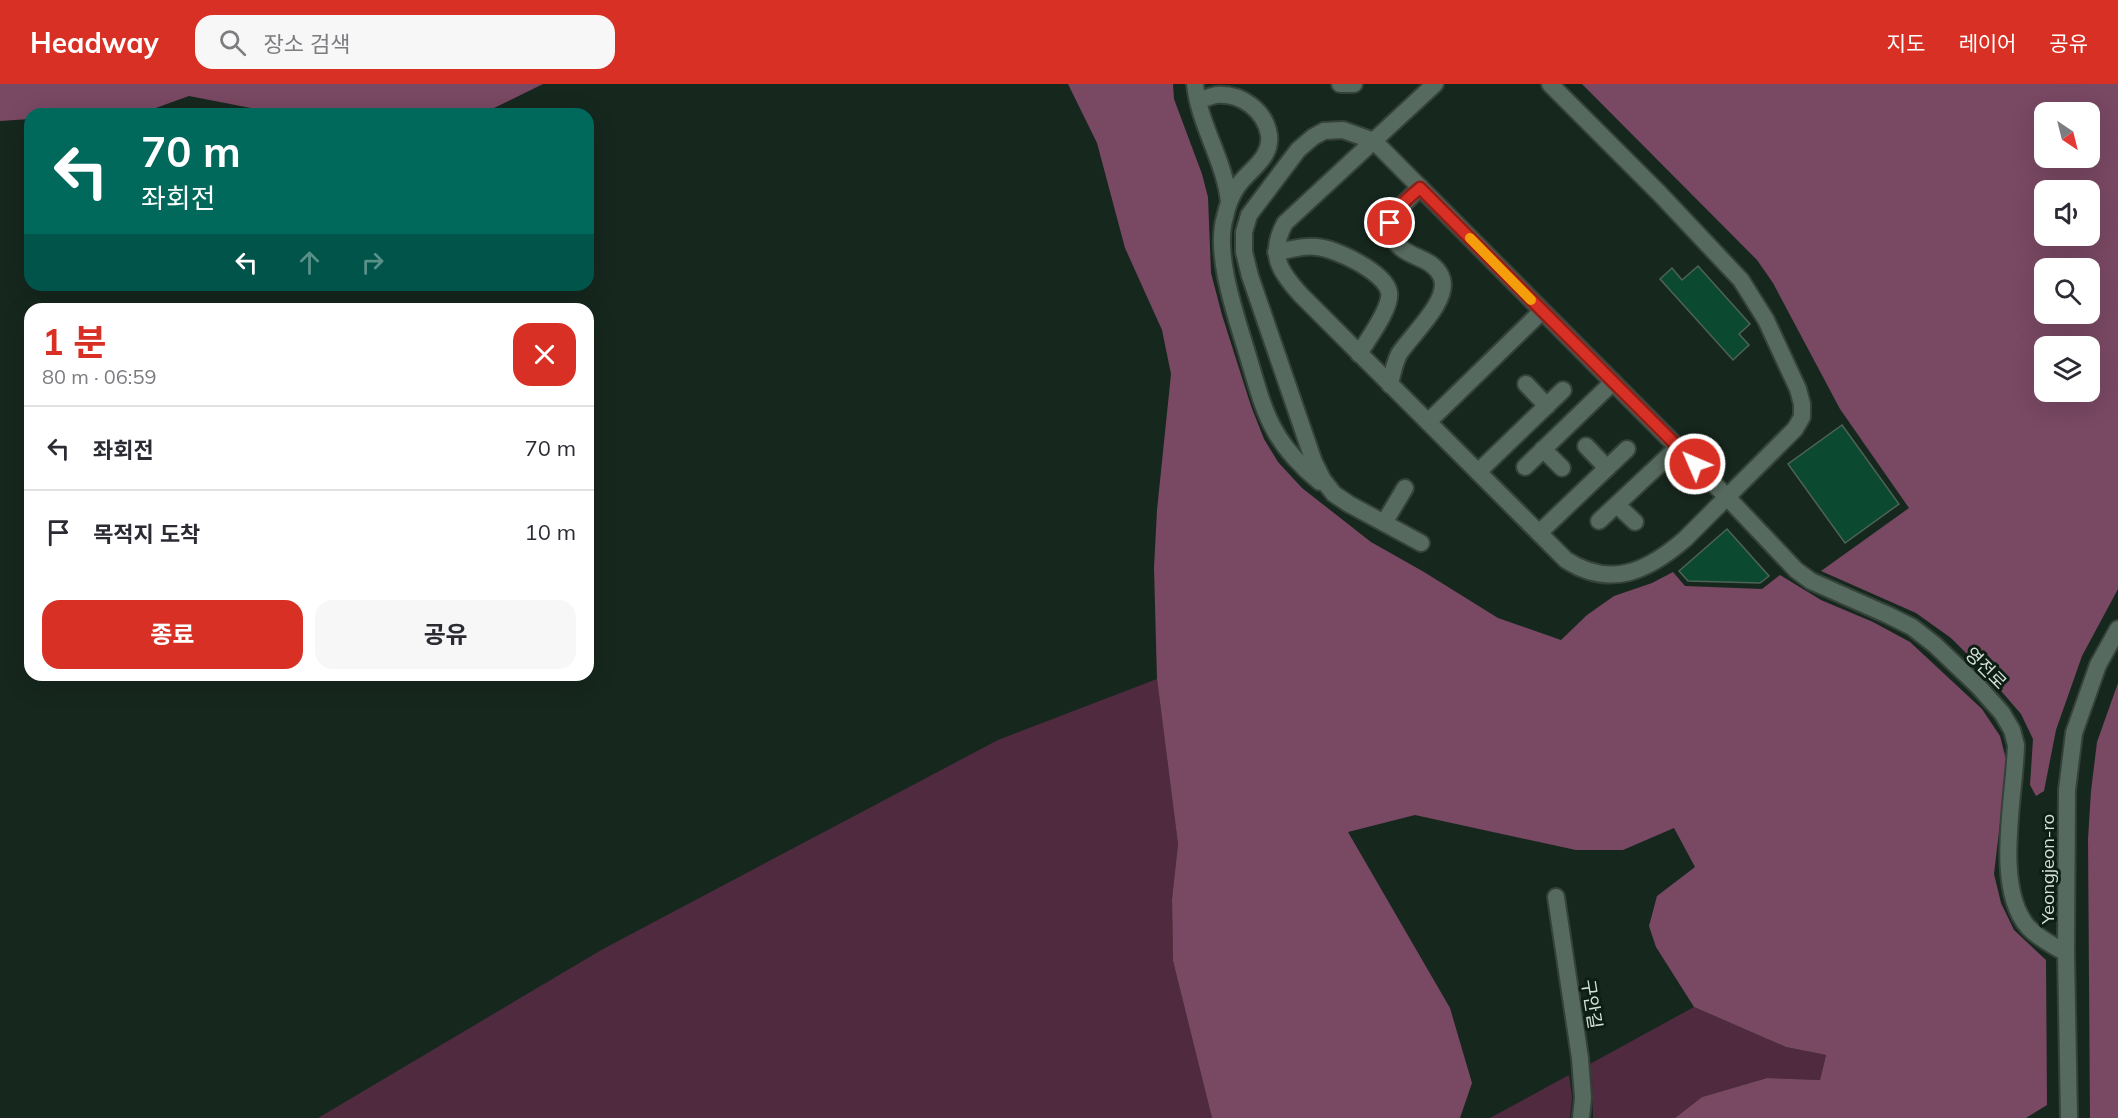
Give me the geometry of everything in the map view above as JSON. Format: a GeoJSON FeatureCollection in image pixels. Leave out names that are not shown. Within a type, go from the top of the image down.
{"type":"FeatureCollection","features":[{"type":"Feature","properties":{"kind":"street"},"geometry":{"type":"LineString","coordinates":[[1340,84],[1354,84]]}},
{"type":"Feature","properties":{"kind":"street"},"geometry":{"type":"LineString","coordinates":[[1436,84],[1285,223],[1277,237],[1276,252],[1279,266],[1287,279],[1359,354],[1566,560],[1581,570],[1596,574],[1614,574],[1633,571],[1668,553],[1795,429],[1802,417],[1802,405],[1798,389],[1766,320],[1741,280],[1660,194],[1550,84]]}},
{"type":"Feature","properties":{"kind":"street"},"geometry":{"type":"LineString","coordinates":[[1229,203],[1227,182],[1203,119],[1197,92],[1230,96],[1254,107],[1264,120],[1269,135],[1269,148],[1260,162],[1237,187],[1229,203],[1224,220],[1223,244],[1227,279],[1264,407],[1275,432],[1292,456],[1334,494],[1421,543]]}},
{"type":"Feature","properties":{"kind":"street"},"geometry":{"type":"LineString","coordinates":[[1334,494],[1323,480],[1314,462],[1257,299],[1244,252],[1244,232],[1249,215],[1298,150],[1313,137],[1324,131],[1343,130],[1374,141]]}},
{"type":"Feature","properties":{"kind":"street","name":"영전로"},"geometry":{"type":"LineString","coordinates":[[1374,141],[1727,496],[1796,570],[1811,581],[1911,627],[1935,645],[1978,686],[2002,713],[2012,730],[2016,745],[2008,845],[2012,890],[2017,908],[2027,926],[2040,938],[2067,953]]}},
{"type":"Feature","properties":{"kind":"street"},"geometry":{"type":"LineString","coordinates":[[1390,385],[1398,357],[1434,310],[1441,298],[1443,288],[1442,278],[1437,268],[1400,249],[1390,232],[1394,214],[1420,188]]}},
{"type":"Feature","properties":{"kind":"street"},"geometry":{"type":"LineString","coordinates":[[1276,252],[1316,246],[1331,250],[1361,264],[1384,284],[1389,292],[1389,302],[1359,354]]}},
{"type":"Feature","properties":{"kind":"street"},"geometry":{"type":"LineString","coordinates":[[1428,422],[1542,310]]}},
{"type":"Feature","properties":{"kind":"street"},"geometry":{"type":"LineString","coordinates":[[1525,467],[1613,382]]}},
{"type":"Feature","properties":{"kind":"street"},"geometry":{"type":"LineString","coordinates":[[1526,384],[1547,406]]}},
{"type":"Feature","properties":{"kind":"street"},"geometry":{"type":"LineString","coordinates":[[1478,472],[1563,390]]}},
{"type":"Feature","properties":{"kind":"street"},"geometry":{"type":"LineString","coordinates":[[1586,446],[1607,468]]}},
{"type":"Feature","properties":{"kind":"street"},"geometry":{"type":"LineString","coordinates":[[1599,521],[1678,447]]}},
{"type":"Feature","properties":{"kind":"street"},"geometry":{"type":"LineString","coordinates":[[1543,449],[1562,468]]}},
{"type":"Feature","properties":{"kind":"street"},"geometry":{"type":"LineString","coordinates":[[1539,533],[1627,449]]}},
{"type":"Feature","properties":{"kind":"street"},"geometry":{"type":"LineString","coordinates":[[1384,523],[1405,488]]}},
{"type":"Feature","properties":{"kind":"street"},"geometry":{"type":"LineString","coordinates":[[1617,504],[1635,522]]}},
{"type":"Feature","properties":{"kind":"street","name":"Yeongjeon-ro"},"geometry":{"type":"LineString","coordinates":[[2066,1117],[2067,790],[2074,734],[2098,665],[2118,629]]}},
{"type":"Feature","properties":{"kind":"street","name":"구안길"},"geometry":{"type":"LineString","coordinates":[[1556,897],[1580,1058],[1583,1098],[1581,1118]]}},
{"type":"Feature","properties":{"kind":"shaded area"},"geometry":{"type":"Polygon","coordinates":[[[0,84],[543,84],[494,108],[250,108],[189,96],[156,108],[24,108],[24,119],[0,121],[0,84]]]}},
{"type":"Feature","properties":{"kind":"shaded area"},"geometry":{"type":"Polygon","coordinates":[[[1068,84],[1173,84],[1174,99],[1202,174],[1208,197],[1211,273],[1251,406],[1264,439],[1278,462],[1302,488],[1371,542],[1498,618],[1561,640],[1587,615],[1614,596],[1652,583],[1673,572],[1685,586],[1762,589],[1780,575],[1821,600],[1873,622],[1910,642],[1982,709],[2000,736],[2007,763],[1994,874],[2001,903],[2014,930],[2046,960],[2047,1105],[2026,1118],[1675,1118],[1702,1097],[1767,1078],[1820,1080],[1826,1055],[1786,1047],[1694,1007],[1656,947],[1649,926],[1657,896],[1695,867],[1674,828],[1623,850],[1576,850],[1415,815],[1348,832],[1450,1008],[1472,1083],[1460,1118],[1212,1118],[1173,961],[1172,899],[1178,844],[1157,679],[1154,568],[1157,510],[1171,374],[1162,330],[1125,248],[1097,143],[1068,84]]]}},
{"type":"Feature","properties":{"kind":"shaded area"},"geometry":{"type":"Polygon","coordinates":[[[1582,84],[2118,84],[2118,589],[2082,656],[2056,730],[2044,791],[2036,796],[2030,785],[2033,739],[2021,714],[1983,670],[1951,638],[1916,613],[1821,571],[1909,508],[1840,409],[1773,283],[1757,260],[1582,84]]]}},
{"type":"Feature","properties":{"kind":"shaded area"},"geometry":{"type":"Polygon","coordinates":[[[1157,679],[1178,844],[1172,899],[1173,961],[1212,1118],[318,1118],[603,949],[998,740],[1157,679]]]}},
{"type":"Feature","properties":{"kind":"shaded area"},"geometry":{"type":"Polygon","coordinates":[[[2118,683],[2118,1118],[2090,1118],[2088,839],[2091,791],[2097,742],[2118,683]]]}},
{"type":"Feature","properties":{"kind":"shaded area"},"geometry":{"type":"Polygon","coordinates":[[[1694,1007],[1786,1047],[1826,1055],[1820,1080],[1767,1078],[1702,1097],[1675,1118],[1593,1118],[1592,1082],[1588,1065],[1694,1007]]]}},
{"type":"Feature","properties":{"kind":"shaded area"},"geometry":{"type":"Polygon","coordinates":[[[1569,1075],[1572,1097],[1570,1118],[1490,1118],[1569,1075]]]}},
{"type":"Feature","properties":{"kind":"building"},"geometry":{"type":"Polygon","coordinates":[[[1698,266],[1750,324],[1739,334],[1749,345],[1733,360],[1660,279],[1672,268],[1682,280],[1698,266]]]}},
{"type":"Feature","properties":{"kind":"building"},"geometry":{"type":"Polygon","coordinates":[[[1842,425],[1899,504],[1845,543],[1788,464],[1842,425]]]}},
{"type":"Feature","properties":{"kind":"building"},"geometry":{"type":"Polygon","coordinates":[[[1727,529],[1769,576],[1760,583],[1688,581],[1679,571],[1727,529]]]}},
{"type":"Feature","properties":{"kind":"slow traffic"},"geometry":{"type":"LineString","coordinates":[[1470,238],[1531,300]]}},
{"type":"Feature","properties":{"kind":"route"},"geometry":{"type":"LineString","coordinates":[[1390,223],[1403,203],[1420,188],[1695,464]]}}]}
